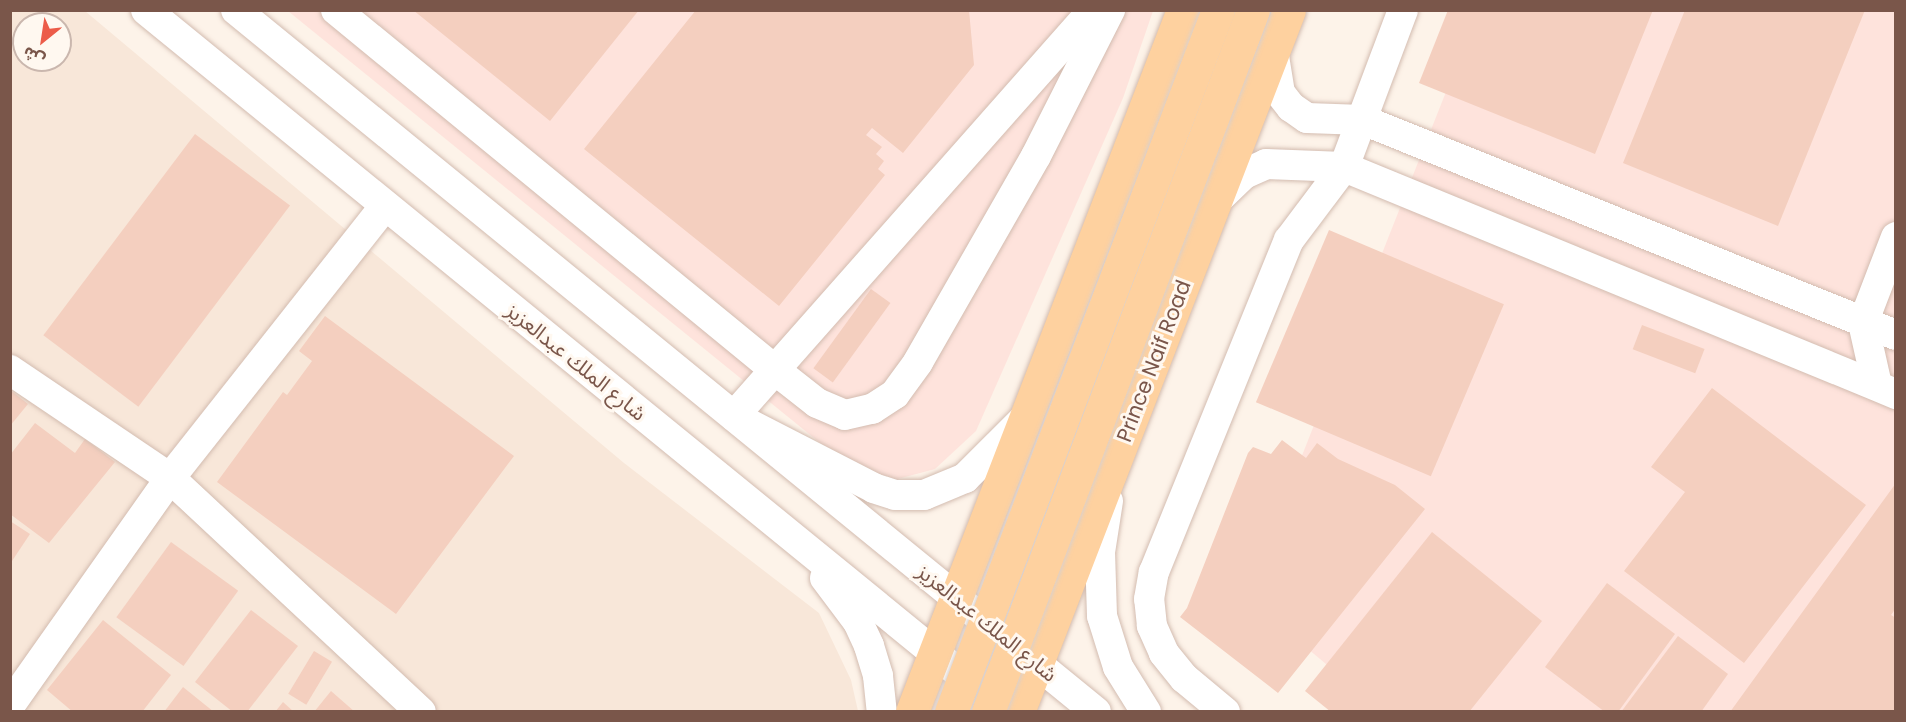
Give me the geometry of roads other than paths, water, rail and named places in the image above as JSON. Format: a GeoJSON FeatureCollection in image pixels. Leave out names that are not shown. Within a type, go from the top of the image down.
{"type":"FeatureCollection","features":[{"type":"Feature","properties":{"kind":"main road"},"geometry":{"type":"LineString","coordinates":[[912,711],[1060,320],[1183,10]]}},
{"type":"Feature","properties":{"kind":"main road"},"geometry":{"type":"LineString","coordinates":[[951,711],[1218,10]]}},
{"type":"Feature","properties":{"kind":"main road"},"geometry":{"type":"LineString","coordinates":[[988,711],[1253,10]]}},
{"type":"Feature","properties":{"kind":"main road","name":"Prince Naif Road"},"geometry":{"type":"LineString","coordinates":[[1018,711],[1289,10]]}},
{"type":"Feature","properties":{"kind":"main road"},"geometry":{"type":"LineString","coordinates":[[1060,320],[1054,390],[1066,401],[1080,405],[1096,405],[1114,392],[1157,347]]}},
{"type":"Feature","properties":{"kind":"street","name":"شارع الملك عبدالعزيز"},"geometry":{"type":"LineString","coordinates":[[146,10],[1007,711]]}},
{"type":"Feature","properties":{"kind":"street","name":"شارع الملك عبدالعزيز"},"geometry":{"type":"LineString","coordinates":[[236,10],[1096,711]]}},
{"type":"Feature","properties":{"kind":"street"},"geometry":{"type":"LineString","coordinates":[[336,10],[775,370],[817,403],[844,415],[872,409],[895,394],[957,299],[1110,10]]}},
{"type":"Feature","properties":{"kind":"street"},"geometry":{"type":"LineString","coordinates":[[1024,418],[965,478],[924,495],[895,495],[874,488],[734,416],[1093,10]]}},
{"type":"Feature","properties":{"kind":"street"},"geometry":{"type":"LineString","coordinates":[[1225,711],[1185,678],[1164,653],[1152,626],[1149,599],[1154,572],[1289,240],[1344,167],[1403,10]]}},
{"type":"Feature","properties":{"kind":"street"},"geometry":{"type":"LineString","coordinates":[[1273,50],[1280,93],[1291,107],[1307,118],[1329,122],[1363,120],[1896,335]]}},
{"type":"Feature","properties":{"kind":"street"},"geometry":{"type":"LineString","coordinates":[[1216,201],[1244,174],[1266,164],[1344,167],[1889,382]]}},
{"type":"Feature","properties":{"kind":"street"},"geometry":{"type":"LineString","coordinates":[[10,705],[170,478],[385,206]]}},
{"type":"Feature","properties":{"kind":"street"},"geometry":{"type":"LineString","coordinates":[[1889,382],[1863,323],[1896,237]]}},
{"type":"Feature","properties":{"kind":"street"},"geometry":{"type":"LineString","coordinates":[[10,370],[170,478],[421,711]]}},
{"type":"Feature","properties":{"kind":"street"},"geometry":{"type":"LineString","coordinates":[[1114,464],[1100,552],[1102,616],[1118,667],[1146,711]]}},
{"type":"Feature","properties":{"kind":"street"},"geometry":{"type":"LineString","coordinates":[[796,540],[858,622],[878,676],[882,711]]}}]}
